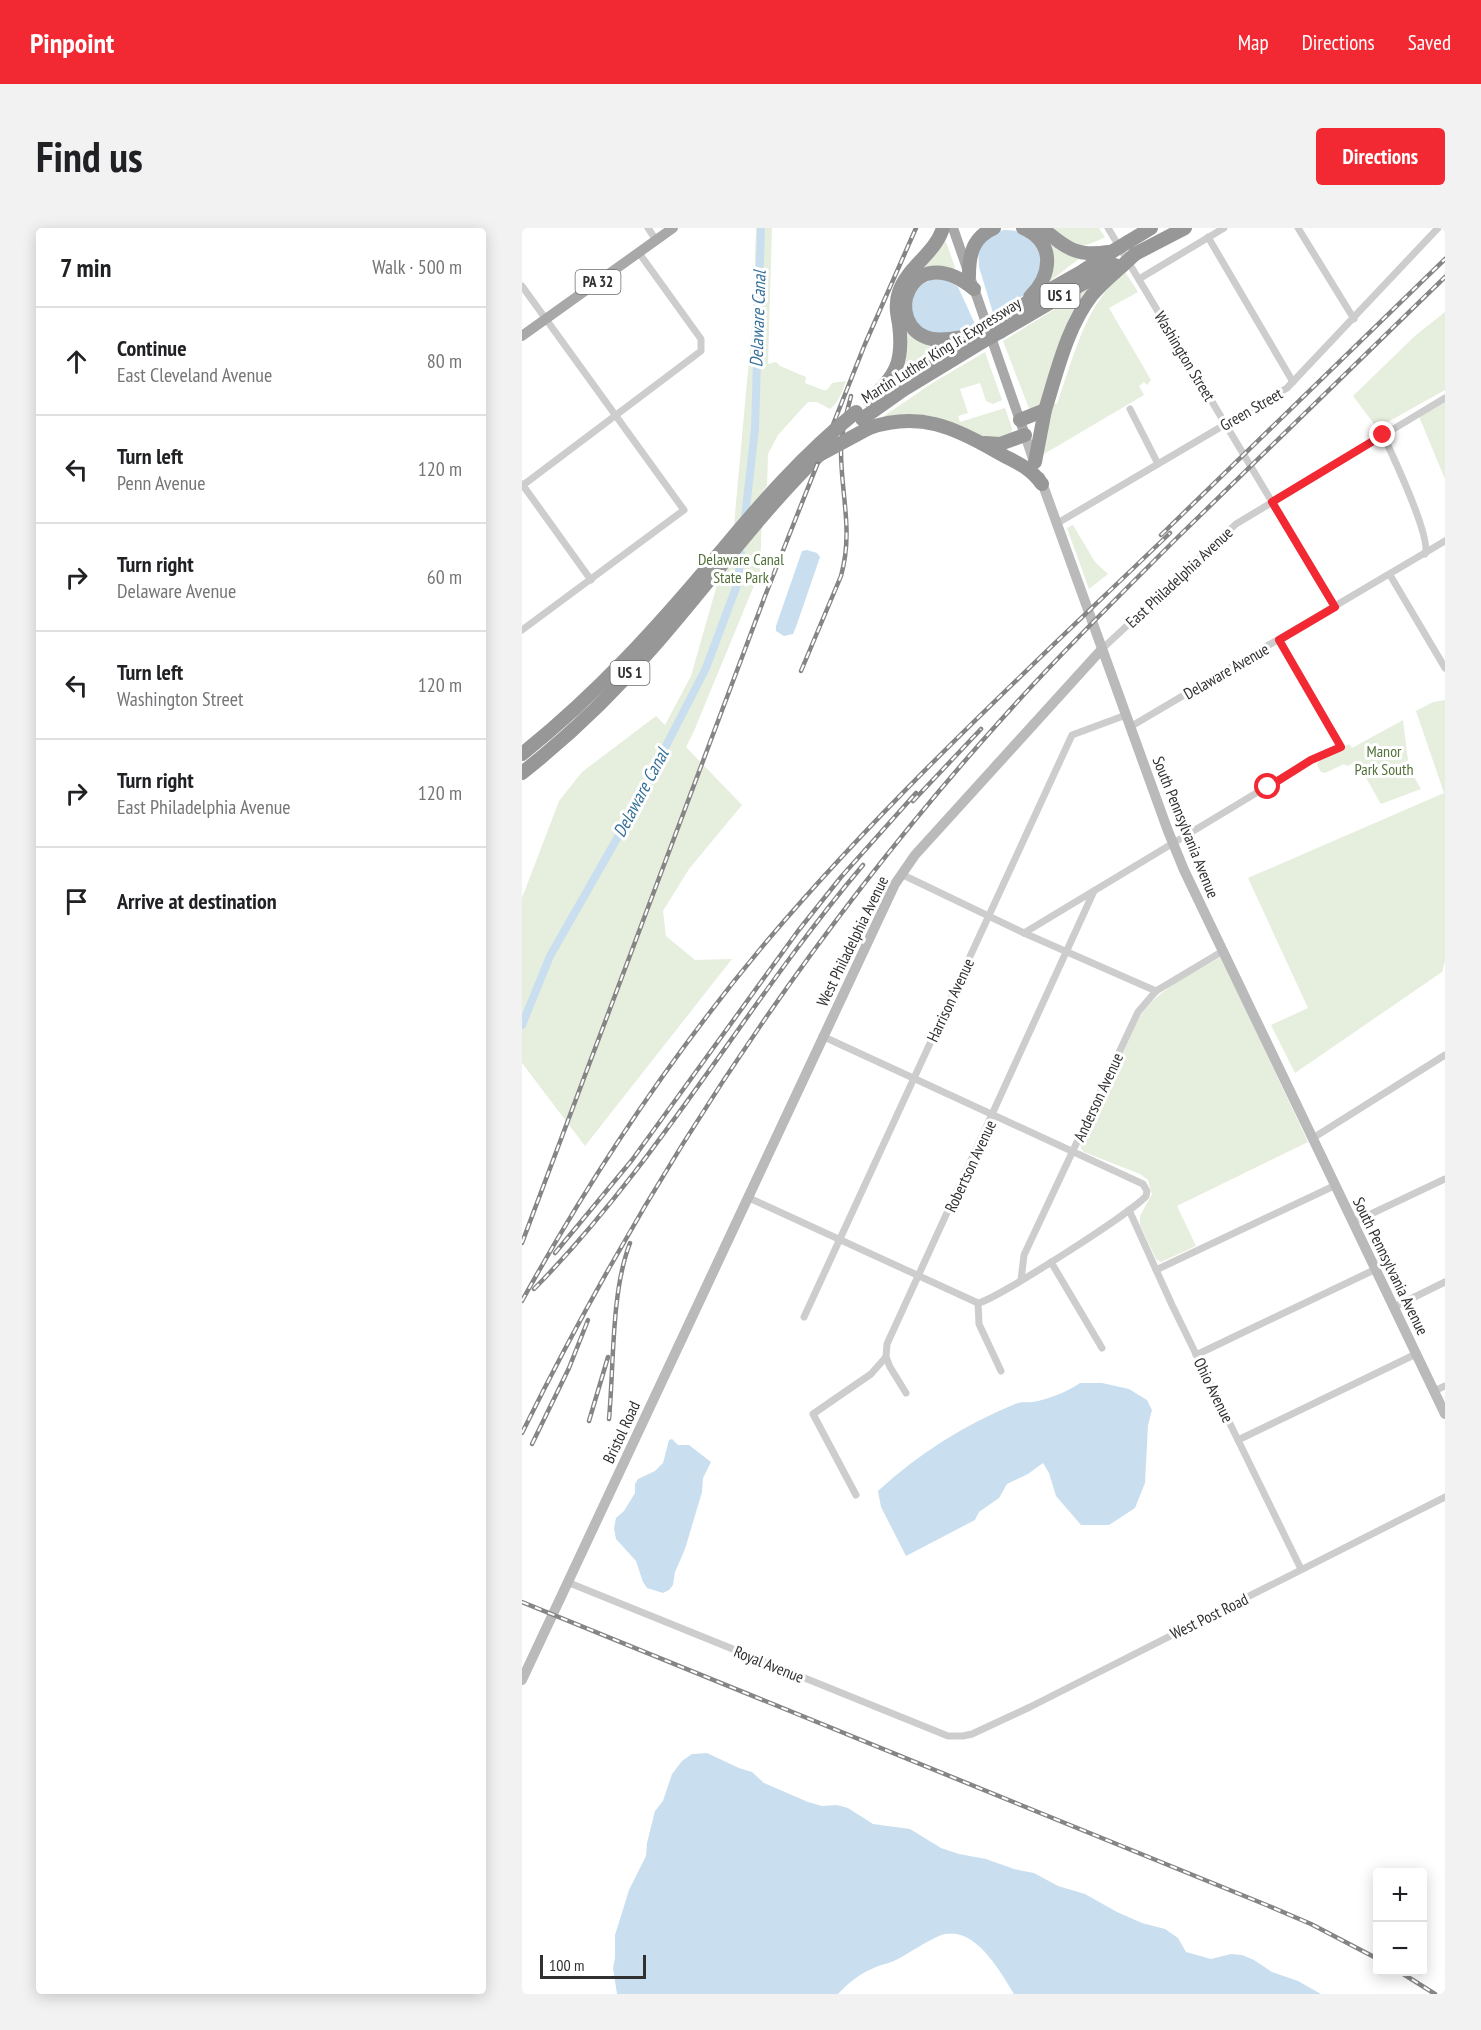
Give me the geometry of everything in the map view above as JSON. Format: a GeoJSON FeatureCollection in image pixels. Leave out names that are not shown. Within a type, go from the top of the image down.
{"type":"FeatureCollection","features":[{"type":"Feature","properties":{"kind":"highway"},"geometry":{"type":"LineString","coordinates":[[870,401],[890,381],[899,361],[901,341],[897,309],[899,292],[908,277],[937,242],[943,228]]}},
{"type":"Feature","properties":{"kind":"highway"},"geometry":{"type":"LineString","coordinates":[[976,337],[940,340],[921,334],[908,321],[905,301],[914,282],[931,272],[944,272],[972,282],[969,258],[972,248],[980,237],[994,228]]}},
{"type":"Feature","properties":{"kind":"highway"},"geometry":{"type":"LineString","coordinates":[[1023,228],[1038,238],[1045,249],[1048,261],[1043,281],[1026,303]]}},
{"type":"Feature","properties":{"kind":"highway"},"geometry":{"type":"LineString","coordinates":[[1042,228],[1074,251],[1093,253],[1118,260]]}},
{"type":"Feature","properties":{"kind":"highway"},"geometry":{"type":"LineString","coordinates":[[1035,462],[1044,410],[1081,312],[1118,260],[1151,228]]}},
{"type":"Feature","properties":{"kind":"highway"},"geometry":{"type":"LineString","coordinates":[[1131,248],[1185,228]]}},
{"type":"Feature","properties":{"kind":"highway","name":"Martin Luther King Jr. Expressway"},"geometry":{"type":"LineString","coordinates":[[998,326],[1026,303],[1081,272],[1118,260]]}},
{"type":"Feature","properties":{"kind":"highway","name":"Martin Luther King Jr. Expressway"},"geometry":{"type":"LineString","coordinates":[[522,773],[563,739],[619,685],[665,634],[784,477],[812,449],[862,420],[870,401],[976,337],[1118,260]]}},
{"type":"Feature","properties":{"kind":"highway","name":"Martin Luther King Jr. Expressway"},"geometry":{"type":"LineString","coordinates":[[522,754],[628,658],[819,455],[862,420],[976,337]]}},
{"type":"Feature","properties":{"kind":"highway"},"geometry":{"type":"LineString","coordinates":[[1020,420],[1044,410]]}},
{"type":"Feature","properties":{"kind":"highway"},"geometry":{"type":"LineString","coordinates":[[862,420],[921,421],[950,428],[1024,465],[1042,484]]}},
{"type":"Feature","properties":{"kind":"highway"},"geometry":{"type":"LineString","coordinates":[[983,443],[1000,444],[1025,435]]}},
{"type":"Feature","properties":{"kind":"main road","name":"PA 32"},"geometry":{"type":"LineString","coordinates":[[522,336],[674,228]]}},
{"type":"Feature","properties":{"kind":"main road","name":"South Pennsylvania Avenue"},"geometry":{"type":"LineString","coordinates":[[953,228],[1056,524],[1167,831],[1445,1414]]}},
{"type":"Feature","properties":{"kind":"main road","name":"West Philadelphia Avenue"},"geometry":{"type":"LineString","coordinates":[[747,1197],[886,900],[901,874],[915,855],[1102,649]]}},
{"type":"Feature","properties":{"kind":"main road","name":"Bristol Road"},"geometry":{"type":"LineString","coordinates":[[522,1680],[747,1197]]}},
{"type":"Feature","properties":{"kind":"street"},"geometry":{"type":"LineString","coordinates":[[648,228],[657,240]]}},
{"type":"Feature","properties":{"kind":"street","name":"Washington Street"},"geometry":{"type":"LineString","coordinates":[[1108,228],[1335,607]]}},
{"type":"Feature","properties":{"kind":"street"},"geometry":{"type":"LineString","coordinates":[[1138,279],[1224,228]]}},
{"type":"Feature","properties":{"kind":"street"},"geometry":{"type":"LineString","coordinates":[[1298,228],[1354,319]]}},
{"type":"Feature","properties":{"kind":"street","name":"Green Street"},"geometry":{"type":"LineString","coordinates":[[1056,524],[1287,387],[1438,228]]}},
{"type":"Feature","properties":{"kind":"street"},"geometry":{"type":"LineString","coordinates":[[1209,237],[1293,382]]}},
{"type":"Feature","properties":{"kind":"street"},"geometry":{"type":"LineString","coordinates":[[591,580],[522,485],[701,351],[702,343],[639,253]]}},
{"type":"Feature","properties":{"kind":"street"},"geometry":{"type":"LineString","coordinates":[[522,286],[684,510],[522,630]]}},
{"type":"Feature","properties":{"kind":"street","name":"East Philadelphia Avenue"},"geometry":{"type":"LineString","coordinates":[[1102,649],[1226,532],[1445,398]]}},
{"type":"Feature","properties":{"kind":"street"},"geometry":{"type":"LineString","coordinates":[[1130,409],[1158,464]]}},
{"type":"Feature","properties":{"kind":"street"},"geometry":{"type":"LineString","coordinates":[[1383,435],[1418,518],[1427,546],[1425,554]]}},
{"type":"Feature","properties":{"kind":"street","name":"Delaware Avenue"},"geometry":{"type":"LineString","coordinates":[[1130,727],[1445,542]]}},
{"type":"Feature","properties":{"kind":"street"},"geometry":{"type":"LineString","coordinates":[[1390,575],[1445,668]]}},
{"type":"Feature","properties":{"kind":"street"},"geometry":{"type":"LineString","coordinates":[[1024,933],[1173,841],[1311,760],[1340,747],[1279,640]]}},
{"type":"Feature","properties":{"kind":"street","name":"Harrison Avenue"},"geometry":{"type":"LineString","coordinates":[[804,1317],[1072,735],[1126,715]]}},
{"type":"Feature","properties":{"kind":"street"},"geometry":{"type":"LineString","coordinates":[[901,874],[1024,933],[1156,991]]}},
{"type":"Feature","properties":{"kind":"street","name":"Robertson Avenue"},"geometry":{"type":"LineString","coordinates":[[856,1495],[814,1414],[871,1374],[886,1357],[887,1344],[1095,891]]}},
{"type":"Feature","properties":{"kind":"street","name":"Anderson Avenue"},"geometry":{"type":"LineString","coordinates":[[1021,1280],[1024,1255],[1138,1012],[1156,991],[1223,951]]}},
{"type":"Feature","properties":{"kind":"street"},"geometry":{"type":"LineString","coordinates":[[747,1197],[978,1303],[1051,1262],[1146,1196],[1148,1191],[1143,1184],[822,1036]]}},
{"type":"Feature","properties":{"kind":"street"},"geometry":{"type":"LineString","coordinates":[[1313,1138],[1445,1055]]}},
{"type":"Feature","properties":{"kind":"street"},"geometry":{"type":"LineString","coordinates":[[1354,1222],[1445,1179]]}},
{"type":"Feature","properties":{"kind":"street"},"geometry":{"type":"LineString","coordinates":[[1156,1270],[1336,1185]]}},
{"type":"Feature","properties":{"kind":"street","name":"Ohio Avenue"},"geometry":{"type":"LineString","coordinates":[[1129,1210],[1196,1355],[1301,1569]]}},
{"type":"Feature","properties":{"kind":"street"},"geometry":{"type":"LineString","coordinates":[[1051,1262],[1101,1348]]}},
{"type":"Feature","properties":{"kind":"street"},"geometry":{"type":"LineString","coordinates":[[1196,1355],[1376,1269]]}},
{"type":"Feature","properties":{"kind":"street"},"geometry":{"type":"LineString","coordinates":[[1394,1307],[1445,1282]]}},
{"type":"Feature","properties":{"kind":"street"},"geometry":{"type":"LineString","coordinates":[[978,1303],[978,1324],[1001,1371]]}},
{"type":"Feature","properties":{"kind":"street"},"geometry":{"type":"LineString","coordinates":[[1238,1440],[1416,1353]]}},
{"type":"Feature","properties":{"kind":"street"},"geometry":{"type":"LineString","coordinates":[[886,1357],[906,1394]]}},
{"type":"Feature","properties":{"kind":"street"},"geometry":{"type":"LineString","coordinates":[[1434,1391],[1445,1386]]}},
{"type":"Feature","properties":{"kind":"street","name":"West Post Road"},"geometry":{"type":"LineString","coordinates":[[972,1734],[1445,1497]]}},
{"type":"Feature","properties":{"kind":"street","name":"Royal Avenue"},"geometry":{"type":"LineString","coordinates":[[567,1582],[948,1736],[972,1734]]}},
{"type":"Feature","properties":{"kind":"green space","name":"Delaware Canal State Park"},"geometry":{"type":"Polygon","coordinates":[[[756,228],[772,228],[768,364],[776,362],[806,377],[805,383],[823,390],[827,390],[832,383],[846,381],[838,400],[830,409],[817,402],[808,402],[778,435],[768,454],[767,486],[763,491],[760,571],[686,747],[742,805],[689,869],[663,911],[666,936],[695,960],[732,959],[585,1146],[522,1063],[522,898],[559,801],[582,772],[656,716],[665,725],[691,676],[734,525],[753,315],[756,228]]]}},
{"type":"Feature","properties":{"kind":"green space"},"geometry":{"type":"Polygon","coordinates":[[[1049,228],[1099,228],[1105,237],[1081,245],[1069,242],[1049,228]]]}},
{"type":"Feature","properties":{"kind":"green space"},"geometry":{"type":"Polygon","coordinates":[[[942,240],[946,242],[955,267],[953,271],[937,267],[922,271],[920,268],[942,240]]]}},
{"type":"Feature","properties":{"kind":"green space"},"geometry":{"type":"Polygon","coordinates":[[[1050,240],[1080,258],[1050,281],[1046,243],[1050,240]]]}},
{"type":"Feature","properties":{"kind":"green space"},"geometry":{"type":"Polygon","coordinates":[[[1125,272],[1138,292],[1109,308],[1151,380],[1147,385],[1144,382],[1139,386],[1144,395],[1044,454],[1043,444],[1053,403],[1057,404],[1082,333],[1100,299],[1125,272]]]}},
{"type":"Feature","properties":{"kind":"green space"},"geometry":{"type":"Polygon","coordinates":[[[1102,280],[1042,405],[1030,411],[1003,341],[1102,280]]]}},
{"type":"Feature","properties":{"kind":"green space"},"geometry":{"type":"Polygon","coordinates":[[[1445,312],[1445,390],[1377,428],[1353,396],[1416,335],[1445,312]]]}},
{"type":"Feature","properties":{"kind":"green space"},"geometry":{"type":"Polygon","coordinates":[[[902,315],[938,347],[898,374],[902,315]]]}},
{"type":"Feature","properties":{"kind":"green space"},"geometry":{"type":"Polygon","coordinates":[[[985,352],[1002,400],[993,404],[986,401],[980,383],[960,389],[968,413],[958,416],[960,422],[1005,408],[1012,428],[1011,435],[991,440],[926,415],[881,418],[934,382],[985,352]]]}},
{"type":"Feature","properties":{"kind":"green space"},"geometry":{"type":"Polygon","coordinates":[[[1445,400],[1445,479],[1418,414],[1445,400]]]}},
{"type":"Feature","properties":{"kind":"green space"},"geometry":{"type":"Polygon","coordinates":[[[1073,525],[1095,562],[1108,574],[1089,589],[1067,528],[1073,525]]]}},
{"type":"Feature","properties":{"kind":"green space"},"geometry":{"type":"Polygon","coordinates":[[[1445,700],[1445,961],[1442,972],[1295,1073],[1271,1025],[1308,1008],[1248,878],[1444,793],[1416,711],[1433,702],[1445,700]]]}},
{"type":"Feature","properties":{"kind":"green space","name":"Manor Park South"},"geometry":{"type":"Polygon","coordinates":[[[1403,720],[1409,768],[1421,789],[1381,804],[1357,762],[1347,766],[1344,764],[1325,773],[1321,772],[1317,765],[1320,760],[1349,744],[1352,748],[1403,720]]]}},
{"type":"Feature","properties":{"kind":"green space"},"geometry":{"type":"Polygon","coordinates":[[[1221,957],[1308,1142],[1177,1206],[1196,1246],[1161,1262],[1156,1259],[1140,1225],[1140,1216],[1152,1194],[1148,1180],[1140,1174],[1084,1152],[1080,1144],[1139,1018],[1165,990],[1221,957]]]}},
{"type":"Feature","properties":{"kind":"water"},"geometry":{"type":"Polygon","coordinates":[[[997,231],[1022,233],[1034,241],[1040,253],[1043,269],[1024,295],[993,313],[979,267],[978,247],[997,231]]]}},
{"type":"Feature","properties":{"kind":"water"},"geometry":{"type":"Polygon","coordinates":[[[941,276],[958,287],[975,324],[962,331],[941,336],[921,329],[910,313],[915,287],[941,276]]]}},
{"type":"Feature","properties":{"kind":"water"},"geometry":{"type":"Polygon","coordinates":[[[802,551],[817,553],[820,557],[793,634],[784,636],[776,631],[776,626],[802,551]]]}},
{"type":"Feature","properties":{"kind":"water"},"geometry":{"type":"Polygon","coordinates":[[[1080,1383],[1102,1383],[1129,1389],[1147,1400],[1152,1410],[1148,1425],[1145,1483],[1135,1508],[1109,1525],[1081,1525],[1056,1496],[1049,1473],[1043,1463],[1028,1474],[1007,1484],[999,1498],[979,1512],[975,1520],[906,1556],[881,1507],[878,1491],[925,1453],[978,1421],[1017,1403],[1033,1402],[1058,1395],[1080,1383]]]}},
{"type":"Feature","properties":{"kind":"water"},"geometry":{"type":"Polygon","coordinates":[[[672,1439],[678,1445],[689,1445],[711,1462],[703,1478],[702,1492],[685,1549],[675,1572],[673,1585],[663,1593],[647,1588],[636,1561],[616,1539],[614,1528],[616,1518],[624,1511],[635,1493],[635,1484],[638,1479],[655,1471],[663,1463],[669,1440],[672,1439]]]}},
{"type":"Feature","properties":{"kind":"water"},"geometry":{"type":"Polygon","coordinates":[[[707,1753],[752,1772],[764,1783],[808,1802],[822,1806],[837,1805],[848,1808],[873,1824],[910,1829],[941,1848],[1034,1873],[1058,1886],[1085,1894],[1142,1923],[1165,1929],[1178,1938],[1186,1952],[1211,1959],[1231,1954],[1242,1955],[1272,1972],[1298,1981],[1321,1994],[1014,1994],[984,1951],[963,1936],[951,1934],[939,1936],[895,1960],[865,1972],[838,1994],[617,1994],[613,1968],[615,1935],[629,1890],[646,1856],[655,1811],[663,1801],[672,1774],[682,1761],[692,1754],[707,1753]]]}},
{"type":"Feature","properties":{"kind":"waterway","name":"Delaware Canal"},"geometry":{"type":"LineString","coordinates":[[745,517],[755,429],[761,228]]}},
{"type":"Feature","properties":{"kind":"waterway","name":"Delaware Canal"},"geometry":{"type":"LineString","coordinates":[[522,1025],[550,956],[631,814],[706,668],[737,585],[741,554]]}},
{"type":"Feature","properties":{"kind":"railway"},"geometry":{"type":"LineString","coordinates":[[522,1243],[765,596],[865,344],[916,228]]}},
{"type":"Feature","properties":{"kind":"railway"},"geometry":{"type":"LineString","coordinates":[[1161,535],[1445,259]]}},
{"type":"Feature","properties":{"kind":"railway"},"geometry":{"type":"LineString","coordinates":[[522,1433],[571,1337],[678,1151],[798,973],[862,886],[930,802],[1000,721],[1065,651],[1177,538],[1445,277]]}},
{"type":"Feature","properties":{"kind":"railway"},"geometry":{"type":"LineString","coordinates":[[801,671],[841,576],[845,559],[846,526],[841,446],[851,396]]}},
{"type":"Feature","properties":{"kind":"railway"},"geometry":{"type":"LineString","coordinates":[[522,1301],[577,1207],[636,1115],[699,1026],[767,941],[814,887],[912,783],[1170,533]]}},
{"type":"Feature","properties":{"kind":"railway"},"geometry":{"type":"LineString","coordinates":[[913,801],[981,729]]}},
{"type":"Feature","properties":{"kind":"railway"},"geometry":{"type":"LineString","coordinates":[[555,1253],[632,1160],[798,931],[841,877],[916,793]]}},
{"type":"Feature","properties":{"kind":"railway"},"geometry":{"type":"LineString","coordinates":[[534,1289],[580,1240],[622,1188],[663,1135],[780,971],[863,865]]}},
{"type":"Feature","properties":{"kind":"railway"},"geometry":{"type":"LineString","coordinates":[[609,1419],[616,1306],[619,1284],[630,1243]]}},
{"type":"Feature","properties":{"kind":"railway"},"geometry":{"type":"LineString","coordinates":[[532,1444],[569,1368],[588,1320]]}},
{"type":"Feature","properties":{"kind":"railway"},"geometry":{"type":"LineString","coordinates":[[589,1421],[608,1357]]}},
{"type":"Feature","properties":{"kind":"railway"},"geometry":{"type":"LineString","coordinates":[[522,1602],[1264,1904],[1311,1924],[1373,1956]]}},
{"type":"Feature","properties":{"kind":"railway"},"geometry":{"type":"LineString","coordinates":[[1406,1976],[1435,1994]]}},
{"type":"Feature","properties":{"kind":"route"},"geometry":{"type":"LineString","coordinates":[[1268,787],[1311,760],[1341,747],[1279,640],[1335,607],[1272,502],[1383,435]]}}]}
